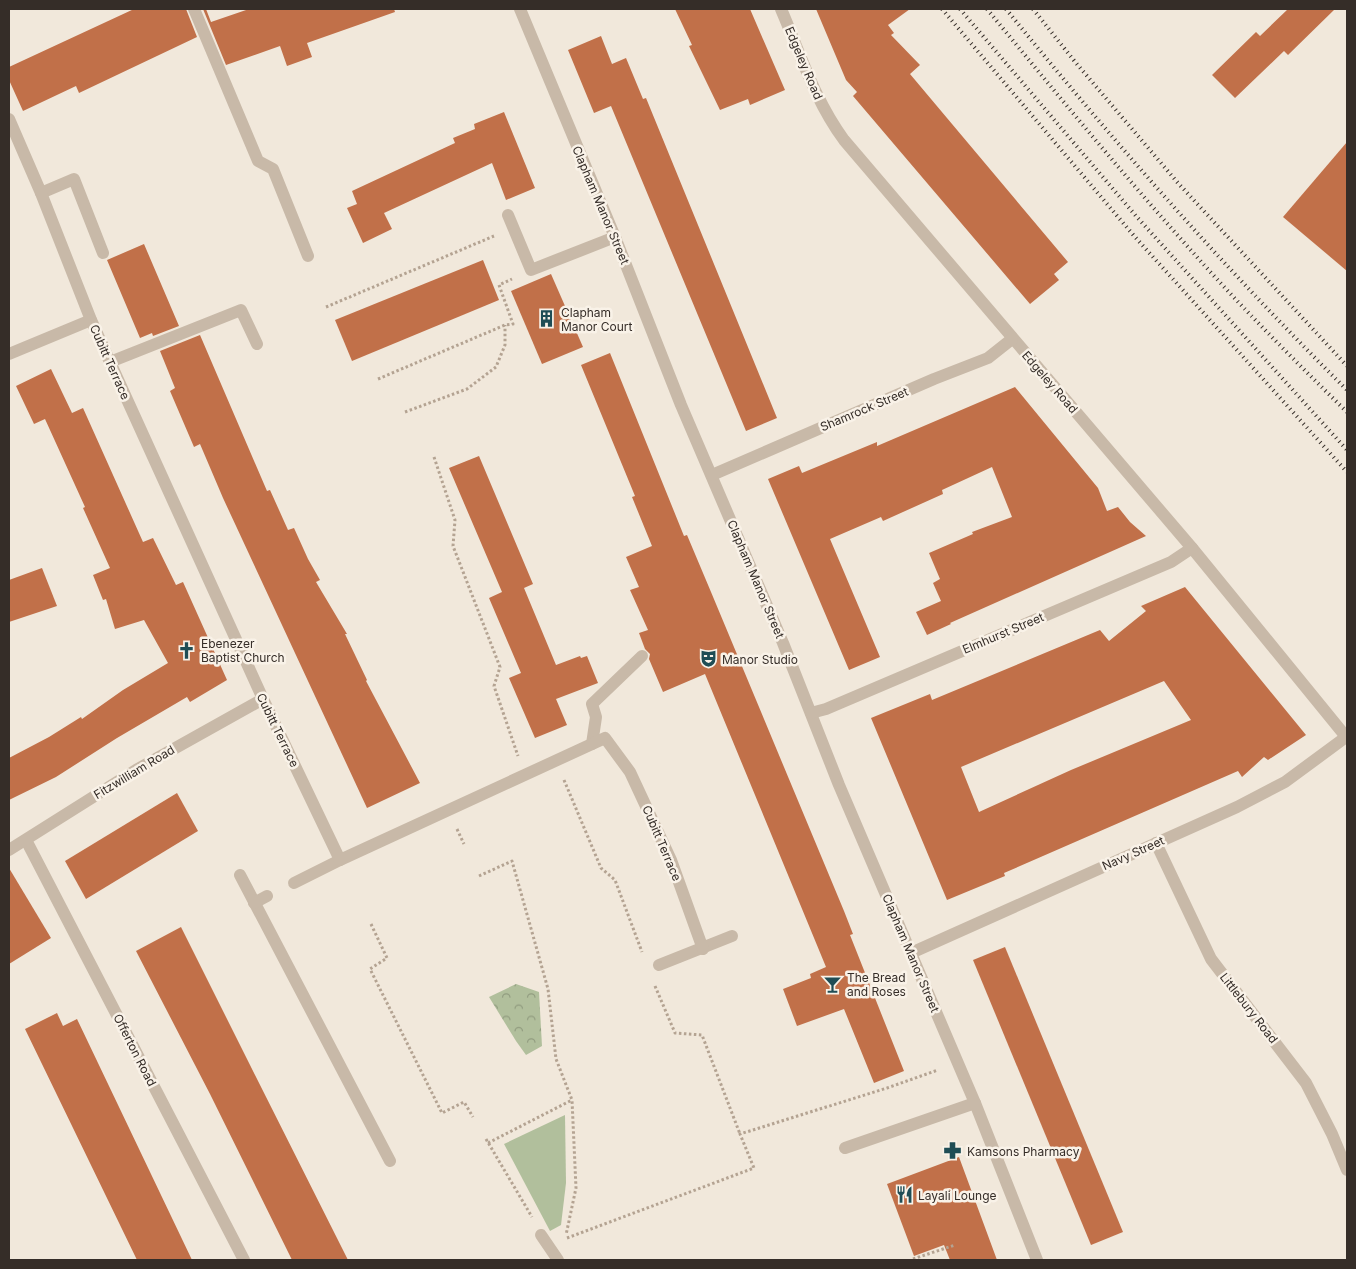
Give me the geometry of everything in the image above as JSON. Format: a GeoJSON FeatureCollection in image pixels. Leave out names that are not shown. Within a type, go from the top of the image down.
{"type":"FeatureCollection","features":[{"type":"Feature","properties":{"kind":"street"},"geometry":{"type":"LineString","coordinates":[[194,9],[258,161],[273,169],[308,256]]}},
{"type":"Feature","properties":{"kind":"street","name":"Clapham Manor Street"},"geometry":{"type":"LineString","coordinates":[[520,9],[615,237],[681,405],[812,713],[839,785],[976,1103],[1037,1260]]}},
{"type":"Feature","properties":{"kind":"street","name":"Edgeley Road"},"geometry":{"type":"LineString","coordinates":[[781,9],[819,100],[835,128],[1012,339],[1192,548],[1347,738]]}},
{"type":"Feature","properties":{"kind":"street","name":"Cubitt Terrace"},"geometry":{"type":"LineString","coordinates":[[9,119],[41,193],[91,320],[262,699],[340,860]]}},
{"type":"Feature","properties":{"kind":"street"},"geometry":{"type":"LineString","coordinates":[[41,193],[74,179],[103,253]]}},
{"type":"Feature","properties":{"kind":"street"},"geometry":{"type":"LineString","coordinates":[[508,215],[531,270],[615,237]]}},
{"type":"Feature","properties":{"kind":"street"},"geometry":{"type":"LineString","coordinates":[[110,362],[241,310],[257,344]]}},
{"type":"Feature","properties":{"kind":"street"},"geometry":{"type":"LineString","coordinates":[[9,354],[91,320]]}},
{"type":"Feature","properties":{"kind":"street","name":"Shamrock Street"},"geometry":{"type":"LineString","coordinates":[[712,475],[988,358],[1012,339]]}},
{"type":"Feature","properties":{"kind":"street","name":"Elmhurst Street"},"geometry":{"type":"LineString","coordinates":[[812,713],[826,709],[1171,562],[1192,548]]}},
{"type":"Feature","properties":{"kind":"street"},"geometry":{"type":"LineString","coordinates":[[294,883],[592,744],[596,717],[592,704],[642,656]]}},
{"type":"Feature","properties":{"kind":"street","name":"Fitzwilliam Road"},"geometry":{"type":"LineString","coordinates":[[9,850],[136,770],[262,699]]}},
{"type":"Feature","properties":{"kind":"street","name":"Cubitt Terrace"},"geometry":{"type":"LineString","coordinates":[[592,744],[605,738],[630,772],[671,860],[702,949]]}},
{"type":"Feature","properties":{"kind":"street","name":"Navy Street"},"geometry":{"type":"LineString","coordinates":[[911,952],[1237,808],[1285,782],[1347,738]]}},
{"type":"Feature","properties":{"kind":"street","name":"Offerton Road"},"geometry":{"type":"LineString","coordinates":[[26,840],[244,1260]]}},
{"type":"Feature","properties":{"kind":"street","name":"Littlebury Road"},"geometry":{"type":"LineString","coordinates":[[1156,843],[1211,959],[1306,1083],[1332,1134],[1347,1170]]}},
{"type":"Feature","properties":{"kind":"street"},"geometry":{"type":"LineString","coordinates":[[240,875],[390,1161]]}},
{"type":"Feature","properties":{"kind":"street"},"geometry":{"type":"LineString","coordinates":[[254,903],[267,896]]}},
{"type":"Feature","properties":{"kind":"street"},"geometry":{"type":"LineString","coordinates":[[659,965],[732,936]]}},
{"type":"Feature","properties":{"kind":"street"},"geometry":{"type":"LineString","coordinates":[[845,1148],[976,1103]]}},
{"type":"Feature","properties":{"kind":"street"},"geometry":{"type":"LineString","coordinates":[[541,1235],[558,1260]]}},
{"type":"Feature","properties":{"kind":"path"},"geometry":{"type":"LineString","coordinates":[[326,307],[513,228]]}},
{"type":"Feature","properties":{"kind":"path"},"geometry":{"type":"LineString","coordinates":[[378,379],[512,324],[499,285],[531,270]]}},
{"type":"Feature","properties":{"kind":"path"},"geometry":{"type":"LineString","coordinates":[[405,412],[467,389],[496,367],[505,344],[506,325]]}},
{"type":"Feature","properties":{"kind":"path"},"geometry":{"type":"LineString","coordinates":[[434,457],[455,520],[454,546],[500,667],[494,686],[524,775]]}},
{"type":"Feature","properties":{"kind":"path"},"geometry":{"type":"LineString","coordinates":[[556,761],[601,868],[615,880],[644,959]]}},
{"type":"Feature","properties":{"kind":"path"},"geometry":{"type":"LineString","coordinates":[[478,876],[512,861],[548,989],[556,1059],[572,1100],[576,1188],[566,1238],[754,1168],[702,1035],[675,1033],[652,981]]}},
{"type":"Feature","properties":{"kind":"path"},"geometry":{"type":"LineString","coordinates":[[372,924],[387,958],[370,969],[442,1113],[464,1102],[473,1117]]}},
{"type":"Feature","properties":{"kind":"path"},"geometry":{"type":"LineString","coordinates":[[740,1134],[887,1088],[959,1063]]}},
{"type":"Feature","properties":{"kind":"path"},"geometry":{"type":"LineString","coordinates":[[541,1235],[536,1223],[487,1141],[572,1100]]}},
{"type":"Feature","properties":{"kind":"path"},"geometry":{"type":"LineString","coordinates":[[913,1259],[955,1246]]}},
{"type":"Feature","properties":{"kind":"green space"},"geometry":{"type":"Polygon","coordinates":[[[516,984],[539,992],[542,1046],[526,1055],[489,997],[516,984]]]}},
{"type":"Feature","properties":{"kind":"green space"},"geometry":{"type":"Polygon","coordinates":[[[565,1115],[566,1183],[561,1225],[550,1231],[504,1144],[565,1115]]]}},
{"type":"Feature","properties":{"kind":"building"},"geometry":{"type":"Polygon","coordinates":[[[134,9],[186,9],[197,37],[79,93],[76,86],[23,111],[9,80],[9,67],[134,9]]]}},
{"type":"Feature","properties":{"kind":"building"},"geometry":{"type":"Polygon","coordinates":[[[203,9],[206,9],[211,22],[249,9],[394,9],[395,12],[307,43],[312,57],[287,66],[280,46],[226,65],[203,9]]]}},
{"type":"Feature","properties":{"kind":"building"},"geometry":{"type":"Polygon","coordinates":[[[675,9],[750,9],[785,90],[750,105],[748,99],[720,110],[689,46],[692,45],[675,9]]]}},
{"type":"Feature","properties":{"kind":"building"},"geometry":{"type":"Polygon","coordinates":[[[816,9],[910,9],[888,25],[894,33],[891,35],[920,65],[910,74],[1068,262],[1054,274],[1059,280],[1030,304],[853,96],[857,92],[846,80],[816,9]]]}},
{"type":"Feature","properties":{"kind":"building"},"geometry":{"type":"Polygon","coordinates":[[[1288,9],[1335,9],[1288,55],[1284,51],[1235,98],[1212,75],[1256,32],[1260,36],[1288,9]]]}},
{"type":"Feature","properties":{"kind":"building"},"geometry":{"type":"Polygon","coordinates":[[[601,36],[612,64],[626,58],[643,99],[646,98],[777,418],[746,431],[611,106],[594,113],[568,50],[601,36]]]}},
{"type":"Feature","properties":{"kind":"building"},"geometry":{"type":"Polygon","coordinates":[[[504,112],[535,188],[506,200],[492,163],[384,213],[392,229],[363,243],[347,208],[357,204],[352,191],[455,143],[453,138],[475,129],[474,124],[504,112]]]}},
{"type":"Feature","properties":{"kind":"building"},"geometry":{"type":"Polygon","coordinates":[[[1347,142],[1347,271],[1283,217],[1347,142]]]}},
{"type":"Feature","properties":{"kind":"building"},"geometry":{"type":"Polygon","coordinates":[[[144,244],[179,326],[153,336],[152,333],[140,338],[107,260],[144,244]]]}},
{"type":"Feature","properties":{"kind":"building"},"geometry":{"type":"Polygon","coordinates":[[[483,260],[499,300],[352,361],[335,320],[483,260]]]}},
{"type":"Feature","properties":{"kind":"building","name":"Clapham Manor Court"},"geometry":{"type":"Polygon","coordinates":[[[551,274],[583,347],[542,364],[511,291],[551,274]]]}},
{"type":"Feature","properties":{"kind":"building"},"geometry":{"type":"Polygon","coordinates":[[[200,335],[267,491],[270,490],[288,530],[294,528],[320,580],[316,582],[347,634],[345,634],[366,681],[420,783],[367,808],[223,498],[200,444],[194,447],[170,391],[175,388],[160,351],[200,335]]]}},
{"type":"Feature","properties":{"kind":"building"},"geometry":{"type":"Polygon","coordinates":[[[610,353],[684,536],[687,535],[844,911],[853,934],[850,935],[904,1071],[874,1083],[844,1009],[797,1026],[783,989],[811,978],[810,974],[826,967],[705,674],[663,692],[649,659],[650,654],[645,649],[639,633],[648,630],[630,590],[639,587],[626,557],[652,546],[632,497],[635,496],[581,365],[610,353]]]}},
{"type":"Feature","properties":{"kind":"building"},"geometry":{"type":"Polygon","coordinates":[[[51,369],[72,413],[83,408],[143,542],[153,538],[176,585],[183,582],[227,680],[190,702],[187,697],[56,777],[9,800],[9,758],[49,737],[81,717],[82,719],[123,690],[168,663],[144,620],[115,629],[106,599],[103,600],[93,575],[110,568],[45,419],[34,424],[16,386],[51,369]]]}},
{"type":"Feature","properties":{"kind":"building"},"geometry":{"type":"Polygon","coordinates":[[[1015,387],[1098,488],[1107,511],[1118,507],[1130,522],[1146,536],[927,635],[916,612],[941,601],[933,583],[940,579],[929,553],[973,534],[972,532],[1012,517],[992,467],[942,490],[943,494],[883,521],[881,517],[830,539],[880,657],[849,670],[768,479],[799,466],[802,473],[877,442],[877,446],[1015,387]]]}},
{"type":"Feature","properties":{"kind":"building"},"geometry":{"type":"Polygon","coordinates":[[[479,456],[533,584],[524,588],[556,665],[580,656],[581,658],[587,656],[598,683],[556,699],[567,725],[535,738],[509,678],[521,673],[489,598],[502,592],[449,468],[479,456]]]}},
{"type":"Feature","properties":{"kind":"building"},"geometry":{"type":"Polygon","coordinates":[[[42,568],[57,606],[9,622],[9,580],[42,568]]]}},
{"type":"Feature","properties":{"kind":"building"},"geometry":{"type":"Polygon","coordinates":[[[1185,587],[1306,735],[1268,760],[1264,757],[1242,777],[1238,771],[1004,873],[1005,876],[947,900],[871,718],[930,694],[932,700],[1100,630],[1109,641],[1146,611],[1141,606],[1185,587]],[[1164,681],[961,767],[979,812],[1071,770],[1191,720],[1164,681]]]}},
{"type":"Feature","properties":{"kind":"building"},"geometry":{"type":"Polygon","coordinates":[[[177,793],[198,831],[86,899],[65,861],[177,793]]]}},
{"type":"Feature","properties":{"kind":"building"},"geometry":{"type":"Polygon","coordinates":[[[9,868],[51,938],[9,964],[9,868]]]}},
{"type":"Feature","properties":{"kind":"building"},"geometry":{"type":"Polygon","coordinates":[[[181,927],[348,1260],[292,1260],[210,1094],[136,951],[181,927]]]}},
{"type":"Feature","properties":{"kind":"building"},"geometry":{"type":"Polygon","coordinates":[[[1005,947],[1123,1232],[1091,1245],[973,960],[1005,947]]]}},
{"type":"Feature","properties":{"kind":"building"},"geometry":{"type":"Polygon","coordinates":[[[57,1013],[63,1026],[77,1019],[192,1260],[137,1260],[25,1029],[57,1013]]]}},
{"type":"Feature","properties":{"kind":"building"},"geometry":{"type":"Polygon","coordinates":[[[959,1157],[997,1260],[950,1260],[944,1245],[914,1256],[887,1184],[959,1157]]]}},
{"type":"Feature","properties":{"kind":"railway"},"geometry":{"type":"LineString","coordinates":[[942,9],[1135,237],[1347,472]]}},
{"type":"Feature","properties":{"kind":"railway"},"geometry":{"type":"LineString","coordinates":[[960,9],[1136,216],[1347,450]]}},
{"type":"Feature","properties":{"kind":"railway"},"geometry":{"type":"LineString","coordinates":[[987,9],[1170,227],[1271,336],[1347,412]]}},
{"type":"Feature","properties":{"kind":"railway"},"geometry":{"type":"LineString","coordinates":[[1006,9],[1171,204],[1214,252],[1347,390]]}},
{"type":"Feature","properties":{"kind":"railway"},"geometry":{"type":"LineString","coordinates":[[1033,9],[1076,63],[1178,183],[1347,366]]}},
{"type":"Feature","properties":{"kind":"place","name":"Clapham Manor Court"},"geometry":{"type":"Point","coordinates":[547,319]}},
{"type":"Feature","properties":{"kind":"place","name":"Ebenezer Baptist Church"},"geometry":{"type":"Point","coordinates":[187,650]}},
{"type":"Feature","properties":{"kind":"place","name":"Manor Studio"},"geometry":{"type":"Point","coordinates":[708,659]}},
{"type":"Feature","properties":{"kind":"place","name":"The Bread and Roses"},"geometry":{"type":"Point","coordinates":[833,984]}},
{"type":"Feature","properties":{"kind":"place","name":"Kamsons Pharmacy"},"geometry":{"type":"Point","coordinates":[953,1151]}},
{"type":"Feature","properties":{"kind":"place","name":"Layali Lounge"},"geometry":{"type":"Point","coordinates":[904,1195]}}]}
